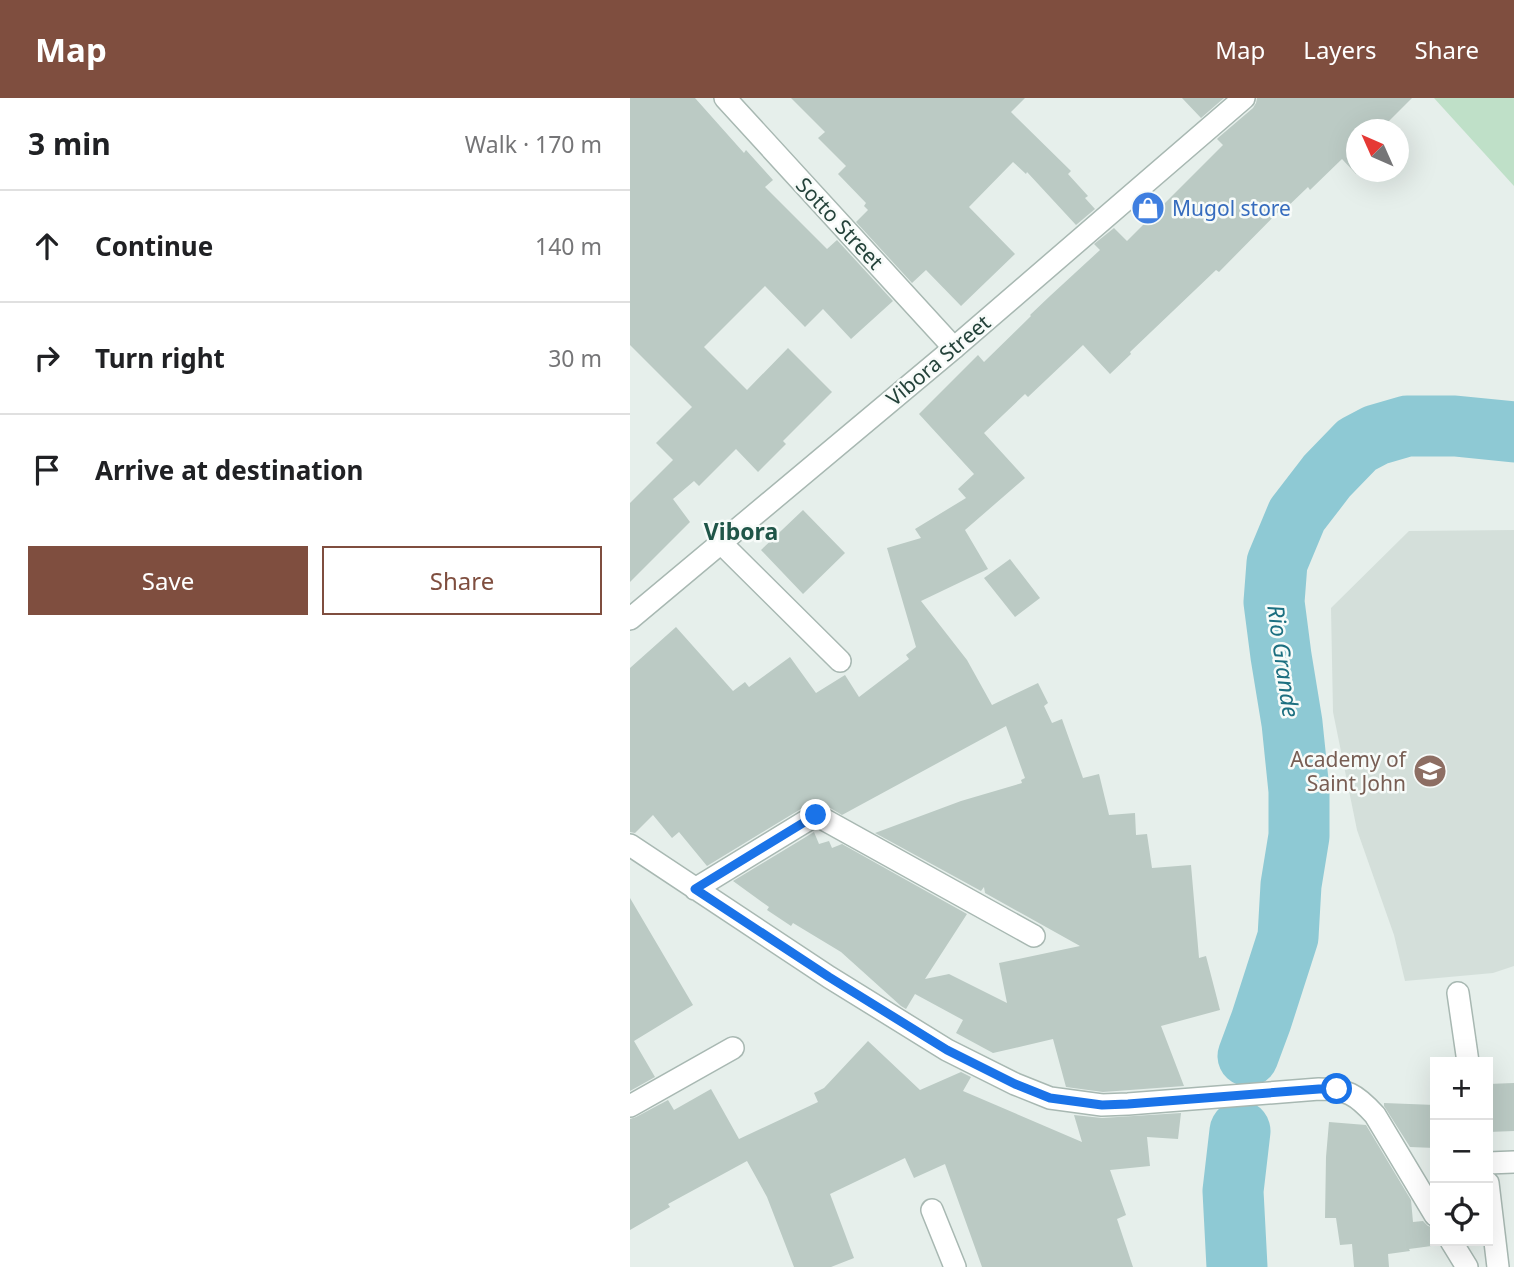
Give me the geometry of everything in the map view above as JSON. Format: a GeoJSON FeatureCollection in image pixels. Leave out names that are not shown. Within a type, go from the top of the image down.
{"type":"FeatureCollection","features":[{"type":"Feature","properties":{"kind":"street","name":"Sotto Street"},"geometry":{"type":"LineString","coordinates":[[725,98],[954,348]]}},
{"type":"Feature","properties":{"kind":"street","name":"Vibora Street"},"geometry":{"type":"LineString","coordinates":[[630,619],[954,348],[1244,98]]}},
{"type":"Feature","properties":{"kind":"street"},"geometry":{"type":"LineString","coordinates":[[721,543],[840,662]]}},
{"type":"Feature","properties":{"kind":"street"},"geometry":{"type":"LineString","coordinates":[[695,889],[816,815],[1034,936]]}},
{"type":"Feature","properties":{"kind":"street"},"geometry":{"type":"LineString","coordinates":[[630,845],[829,977],[947,1050],[1050,1098],[1102,1105],[1319,1089],[1348,1092],[1375,1115],[1430,1207]]}},
{"type":"Feature","properties":{"kind":"street"},"geometry":{"type":"LineString","coordinates":[[1458,993],[1467,1057]]}},
{"type":"Feature","properties":{"kind":"street"},"geometry":{"type":"LineString","coordinates":[[630,1106],[733,1048]]}},
{"type":"Feature","properties":{"kind":"street"},"geometry":{"type":"LineString","coordinates":[[1493,1163],[1514,1161]]}},
{"type":"Feature","properties":{"kind":"street"},"geometry":{"type":"LineString","coordinates":[[932,1210],[956,1267]]}},
{"type":"Feature","properties":{"kind":"street"},"geometry":{"type":"LineString","coordinates":[[1493,1225],[1498,1267]]}},
{"type":"Feature","properties":{"kind":"street"},"geometry":{"type":"LineString","coordinates":[[1454,1246],[1467,1267]]}},
{"type":"Feature","properties":{"kind":"shaded area","name":"Academy of Saint John"},"geometry":{"type":"Polygon","coordinates":[[[1514,530],[1514,966],[1493,973],[1405,981],[1394,935],[1357,830],[1333,712],[1331,608],[1409,531],[1514,530]]]}},
{"type":"Feature","properties":{"kind":"green space"},"geometry":{"type":"Polygon","coordinates":[[[1434,98],[1514,98],[1514,186],[1434,98]]]}},
{"type":"Feature","properties":{"kind":"building"},"geometry":{"type":"Polygon","coordinates":[[[630,98],[695,98],[744,153],[746,150],[773,180],[765,187],[827,249],[837,240],[893,301],[851,339],[823,309],[805,327],[765,286],[704,347],[747,390],[788,348],[832,392],[783,441],[786,444],[758,472],[736,449],[699,486],[694,481],[673,499],[690,522],[630,582],[630,503],[673,460],[656,443],[692,407],[630,345],[630,98]]]}},
{"type":"Feature","properties":{"kind":"building"},"geometry":{"type":"Polygon","coordinates":[[[791,98],[1025,98],[1011,112],[1071,171],[1068,174],[1088,196],[1085,198],[1095,209],[1076,225],[1027,172],[1026,174],[1013,162],[969,207],[1015,254],[961,306],[926,270],[912,283],[856,222],[868,210],[864,206],[866,203],[838,174],[846,166],[818,138],[825,132],[791,98]]]}},
{"type":"Feature","properties":{"kind":"building"},"geometry":{"type":"Polygon","coordinates":[[[1182,98],[1224,98],[1201,118],[1182,98]]]}},
{"type":"Feature","properties":{"kind":"building"},"geometry":{"type":"Polygon","coordinates":[[[1257,98],[1412,98],[1391,119],[1346,119],[1346,163],[1342,159],[1310,190],[1308,187],[1282,212],[1280,210],[1219,272],[1216,270],[1110,374],[1083,345],[1028,397],[1025,394],[984,433],[1025,478],[965,530],[988,569],[921,601],[967,660],[992,705],[1038,683],[1048,703],[1044,706],[1052,723],[1062,719],[1083,778],[1099,774],[1109,815],[1135,813],[1136,835],[1147,834],[1152,868],[1191,865],[1199,958],[1206,956],[1220,1010],[1161,1026],[1184,1086],[1103,1092],[1066,1087],[1053,1039],[993,1053],[956,1033],[963,1020],[915,994],[906,1009],[901,1006],[841,952],[793,923],[791,926],[733,881],[814,832],[819,844],[829,841],[832,848],[842,844],[967,914],[925,979],[949,974],[1007,1003],[999,963],[1080,946],[985,893],[984,887],[981,891],[875,833],[961,801],[1022,783],[1021,780],[1025,778],[1006,726],[842,815],[822,803],[809,804],[707,866],[679,832],[672,838],[653,815],[635,833],[630,832],[630,668],[676,627],[733,691],[745,682],[749,687],[790,657],[816,693],[845,675],[859,697],[909,659],[906,655],[916,647],[887,548],[921,538],[915,529],[966,498],[958,489],[974,474],[919,414],[978,355],[984,362],[1100,250],[1094,244],[1114,228],[1127,241],[1223,145],[1217,139],[1256,103],[1257,98]]]}},
{"type":"Feature","properties":{"kind":"building"},"geometry":{"type":"Polygon","coordinates":[[[803,510],[845,553],[803,594],[761,550],[803,510]]]}},
{"type":"Feature","properties":{"kind":"building"},"geometry":{"type":"Polygon","coordinates":[[[1010,559],[1040,598],[1015,617],[984,578],[1010,559]]]}},
{"type":"Feature","properties":{"kind":"building"},"geometry":{"type":"Polygon","coordinates":[[[630,898],[693,1005],[634,1041],[655,1077],[630,1091],[630,898]]]}},
{"type":"Feature","properties":{"kind":"building"},"geometry":{"type":"Polygon","coordinates":[[[868,1041],[920,1090],[961,1072],[971,1077],[963,1091],[1082,1142],[1074,1115],[1102,1118],[1181,1113],[1178,1139],[1147,1137],[1150,1166],[1110,1170],[1126,1215],[1117,1219],[1133,1267],[982,1267],[945,1164],[914,1178],[905,1158],[830,1194],[854,1258],[831,1267],[794,1267],[767,1197],[747,1161],[668,1204],[670,1207],[630,1230],[630,1119],[668,1100],[674,1110],[711,1089],[739,1139],[818,1102],[814,1093],[824,1088],[868,1041]]]}},
{"type":"Feature","properties":{"kind":"building"},"geometry":{"type":"Polygon","coordinates":[[[1514,1083],[1514,1131],[1493,1132],[1493,1084],[1514,1083]]]}},
{"type":"Feature","properties":{"kind":"building"},"geometry":{"type":"Polygon","coordinates":[[[1384,1103],[1430,1105],[1430,1148],[1410,1147],[1384,1103]]]}},
{"type":"Feature","properties":{"kind":"building"},"geometry":{"type":"Polygon","coordinates":[[[1329,1122],[1366,1125],[1411,1200],[1413,1222],[1423,1221],[1430,1227],[1432,1246],[1388,1254],[1389,1267],[1354,1267],[1352,1244],[1340,1245],[1336,1218],[1325,1218],[1329,1122]]]}},
{"type":"Feature","properties":{"kind":"waterway","name":"Rio Grande"},"geometry":{"type":"LineString","coordinates":[[1248,1056],[1288,937],[1291,885],[1299,836],[1299,791],[1292,723],[1274,602],[1277,563],[1297,515],[1327,476],[1357,445],[1376,435],[1407,426],[1455,426],[1514,432]]}},
{"type":"Feature","properties":{"kind":"waterway","name":"Rio Grande"},"geometry":{"type":"LineString","coordinates":[[1237,1267],[1233,1191],[1240,1131]]}},
{"type":"Feature","properties":{"kind":"place","name":"Mugol store"},"geometry":{"type":"Point","coordinates":[1148,208]}},
{"type":"Feature","properties":{"kind":"place","name":"Academy of Saint John"},"geometry":{"type":"Point","coordinates":[1430,771]}},
{"type":"Feature","properties":{"kind":"district","name":"Vibora"},"geometry":{"type":"Point","coordinates":[741,531]}},
{"type":"Feature","properties":{"kind":"route"},"geometry":{"type":"LineString","coordinates":[[816,815],[695,889],[947,1050],[1050,1098],[1102,1105],[1337,1089]]}}]}
